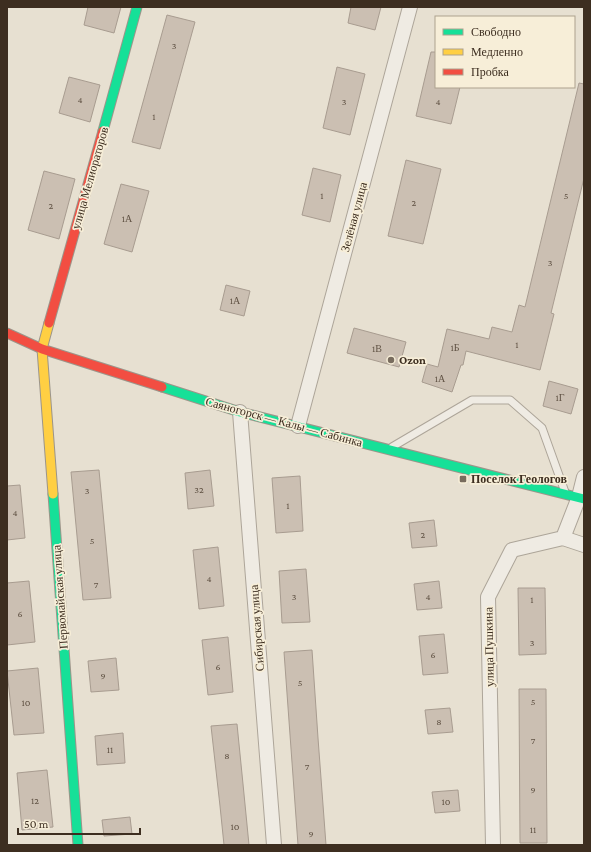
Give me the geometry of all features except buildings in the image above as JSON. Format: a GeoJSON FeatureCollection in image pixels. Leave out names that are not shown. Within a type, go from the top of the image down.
{"type":"FeatureCollection","features":[{"type":"Feature","properties":{"kind":"street","name":"улица Мелиораторов"},"geometry":{"type":"LineString","coordinates":[[42,349],[137,7]]}},
{"type":"Feature","properties":{"kind":"street","name":"Зелёная улица"},"geometry":{"type":"LineString","coordinates":[[298,426],[410,7]]}},
{"type":"Feature","properties":{"kind":"street","name":"Саяногорск — Калы — Сабинка"},"geometry":{"type":"LineString","coordinates":[[7,333],[42,349],[240,412],[577,497]]}},
{"type":"Feature","properties":{"kind":"street","name":"Первомайская улица"},"geometry":{"type":"LineString","coordinates":[[42,349],[78,845]]}},
{"type":"Feature","properties":{"kind":"street","name":"Сибирская улица"},"geometry":{"type":"LineString","coordinates":[[240,412],[274,845]]}},
{"type":"Feature","properties":{"kind":"street"},"geometry":{"type":"LineString","coordinates":[[584,477],[563,538],[584,545]]}},
{"type":"Feature","properties":{"kind":"street","name":"улица Пушкина"},"geometry":{"type":"LineString","coordinates":[[492,845],[488,597],[512,550],[563,538]]}},
{"type":"Feature","properties":{"kind":"lane"},"geometry":{"type":"LineString","coordinates":[[388,449],[472,400],[510,400],[542,428],[577,497]]}},
{"type":"Feature","properties":{"kind":"traffic: fast"},"geometry":{"type":"LineString","coordinates":[[103,131],[137,7]]}},
{"type":"Feature","properties":{"kind":"traffic: fast"},"geometry":{"type":"LineString","coordinates":[[162,387],[240,412],[584,499]]}},
{"type":"Feature","properties":{"kind":"traffic: fast"},"geometry":{"type":"LineString","coordinates":[[53,494],[78,845]]}},
{"type":"Feature","properties":{"kind":"traffic: slow"},"geometry":{"type":"LineString","coordinates":[[49,323],[42,349],[53,494]]}},
{"type":"Feature","properties":{"kind":"traffic: jam"},"geometry":{"type":"LineString","coordinates":[[49,323],[103,131]]}},
{"type":"Feature","properties":{"kind":"traffic: jam"},"geometry":{"type":"LineString","coordinates":[[7,333],[42,349],[162,387]]}},
{"type":"Feature","properties":{"kind":"place","name":"Ozon"},"geometry":{"type":"Point","coordinates":[391,360]}},
{"type":"Feature","properties":{"kind":"place","name":"Поселок Геологов"},"geometry":{"type":"Point","coordinates":[463,479]}}]}
